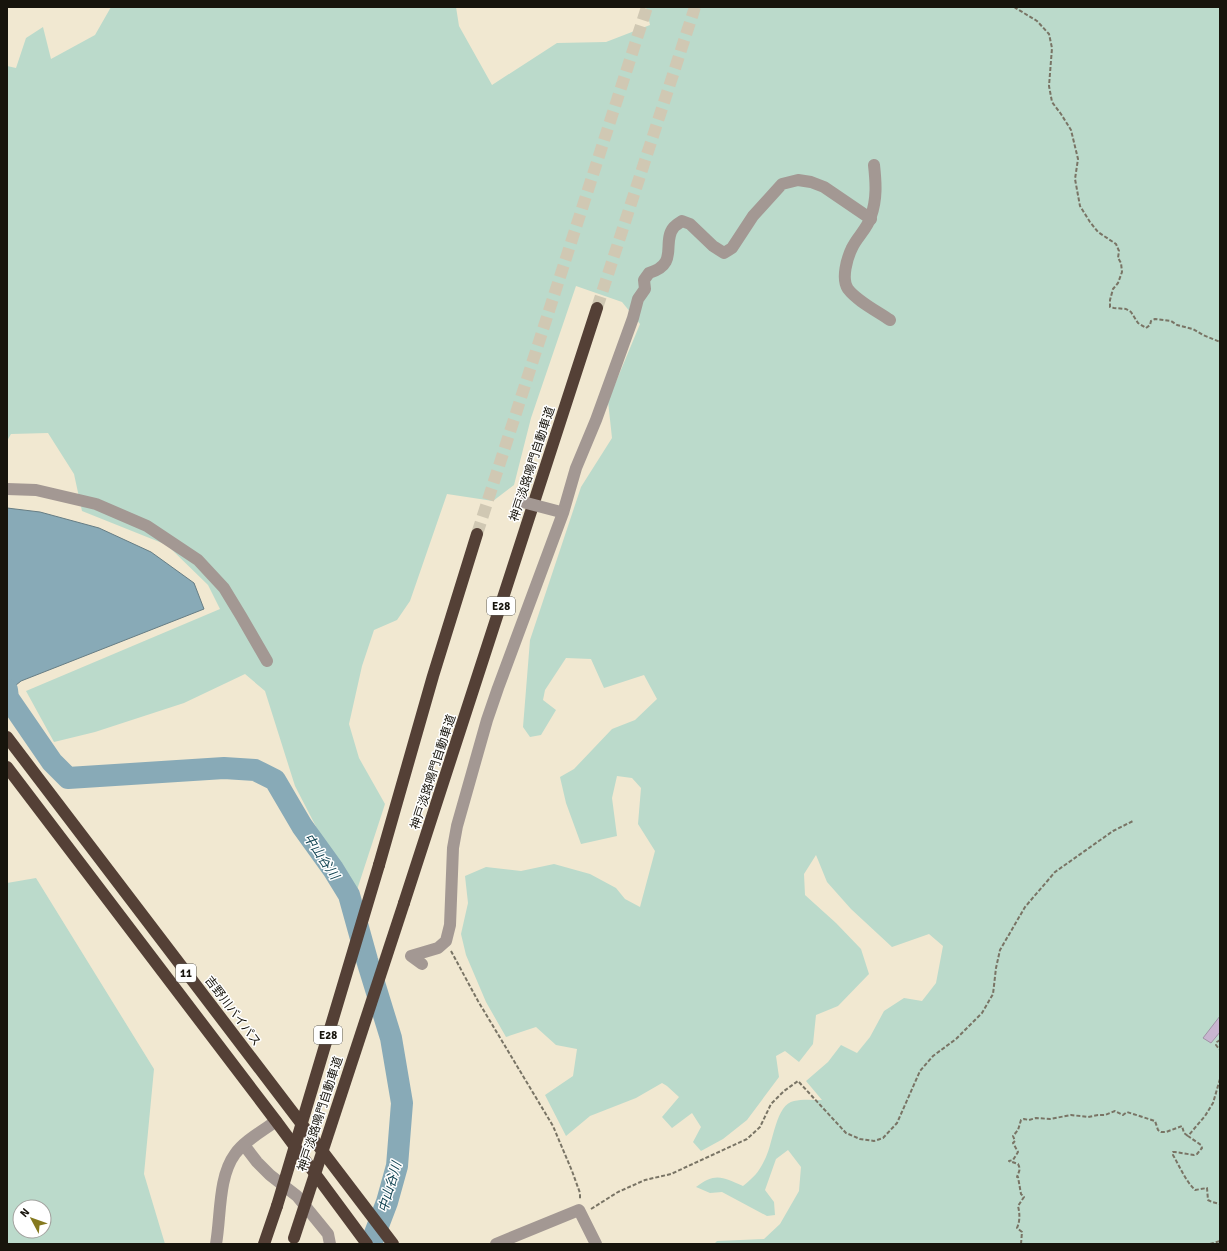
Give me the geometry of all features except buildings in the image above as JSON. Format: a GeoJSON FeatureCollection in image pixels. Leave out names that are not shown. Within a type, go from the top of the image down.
{"type":"FeatureCollection","features":[{"type":"Feature","properties":{"kind":"highway","name":"神戸淡路鳴門自動車道"},"geometry":{"type":"LineString","coordinates":[[293,1241],[597,308]]}},
{"type":"Feature","properties":{"kind":"highway","name":"神戸淡路鳴門自動車道"},"geometry":{"type":"LineString","coordinates":[[264,1244],[277,1206],[379,865],[433,676],[477,534]]}},
{"type":"Feature","properties":{"kind":"highway","name":"吉野川バイパス"},"geometry":{"type":"LineString","coordinates":[[7,736],[392,1242]]}},
{"type":"Feature","properties":{"kind":"highway","name":"11"},"geometry":{"type":"LineString","coordinates":[[7,767],[276,1121],[367,1244]]}},
{"type":"Feature","properties":{"kind":"street"},"geometry":{"type":"LineString","coordinates":[[874,165],[876,195],[871,219],[852,247],[844,278],[848,288],[857,298],[890,320]]}},
{"type":"Feature","properties":{"kind":"street"},"geometry":{"type":"LineString","coordinates":[[422,964],[411,956],[438,948],[446,941],[450,925],[453,848],[457,826],[487,720],[576,468],[596,420],[633,318],[638,299],[645,289],[644,280],[649,273],[657,271],[665,264],[669,255],[670,234],[674,226],[682,222],[690,224],[713,246],[724,253],[732,248],[753,216],[782,184],[798,180],[811,182],[824,187],[871,219]]}},
{"type":"Feature","properties":{"kind":"street"},"geometry":{"type":"LineString","coordinates":[[7,489],[36,490],[96,504],[147,526],[198,560],[224,588],[267,661]]}},
{"type":"Feature","properties":{"kind":"street"},"geometry":{"type":"LineString","coordinates":[[519,501],[560,512]]}},
{"type":"Feature","properties":{"kind":"street"},"geometry":{"type":"LineString","coordinates":[[216,1244],[223,1186],[228,1165],[244,1144],[276,1121]]}},
{"type":"Feature","properties":{"kind":"street"},"geometry":{"type":"LineString","coordinates":[[244,1144],[256,1162],[297,1196],[328,1234],[330,1244]]}},
{"type":"Feature","properties":{"kind":"street"},"geometry":{"type":"LineString","coordinates":[[496,1244],[579,1210],[596,1244]]}},
{"type":"Feature","properties":{"kind":"path"},"geometry":{"type":"LineString","coordinates":[[1014,7],[1037,21],[1049,34],[1052,48],[1049,86],[1052,102],[1071,130],[1078,159],[1074,179],[1080,206],[1098,232],[1116,244],[1119,251],[1118,258],[1121,263],[1122,272],[1118,283],[1112,289],[1110,307],[1126,309],[1131,312],[1138,324],[1146,328],[1150,325],[1151,321],[1156,319],[1171,321],[1177,326],[1193,329],[1220,342]]}},
{"type":"Feature","properties":{"kind":"path"},"geometry":{"type":"LineString","coordinates":[[446,941],[478,1001],[553,1126],[580,1193],[579,1210],[591,1209],[618,1192],[645,1180],[671,1174],[747,1139],[760,1127],[770,1104],[784,1090],[798,1081],[846,1133],[860,1139],[874,1141],[883,1138],[897,1123],[920,1071],[933,1056],[956,1039],[982,1013],[993,994],[1000,950],[1025,906],[1055,872],[1113,831],[1133,821]]}},
{"type":"Feature","properties":{"kind":"path"},"geometry":{"type":"LineString","coordinates":[[1220,1040],[1216,1045],[1220,1050]]}},
{"type":"Feature","properties":{"kind":"path"},"geometry":{"type":"LineString","coordinates":[[1188,1136],[1205,1116],[1213,1103],[1220,1079]]}},
{"type":"Feature","properties":{"kind":"path"},"geometry":{"type":"LineString","coordinates":[[1022,1244],[1022,1232],[1017,1228],[1020,1223],[1018,1206],[1024,1197],[1020,1192],[1020,1181],[1017,1177],[1020,1168],[1018,1164],[1009,1161],[1013,1160],[1018,1152],[1013,1143],[1015,1141],[1013,1136],[1018,1130],[1020,1120],[1024,1119],[1050,1119],[1058,1116],[1071,1115],[1088,1117],[1104,1115],[1115,1111],[1123,1115],[1127,1112],[1155,1121],[1158,1130],[1161,1132],[1166,1132],[1182,1126],[1184,1133],[1201,1145],[1202,1148],[1197,1154],[1194,1155],[1173,1152],[1173,1155],[1190,1185],[1195,1190],[1207,1188],[1208,1200],[1210,1202],[1220,1204]]}},
{"type":"Feature","properties":{"kind":"path"},"geometry":{"type":"LineString","coordinates":[[1210,1244],[1220,1241]]}},
{"type":"Feature","properties":{"kind":"green space"},"geometry":{"type":"Polygon","coordinates":[[[111,7],[456,7],[459,26],[492,85],[557,43],[606,42],[650,25],[646,7],[1220,7],[1220,1244],[714,1244],[717,1241],[764,1239],[780,1224],[799,1191],[801,1167],[788,1150],[776,1159],[765,1190],[774,1202],[775,1215],[767,1216],[722,1192],[710,1193],[696,1187],[709,1179],[714,1178],[724,1178],[743,1186],[759,1170],[768,1151],[779,1116],[783,1109],[794,1101],[822,1100],[806,1081],[828,1062],[841,1045],[857,1053],[870,1037],[884,1011],[904,998],[922,1001],[936,983],[943,946],[929,934],[892,947],[851,909],[827,882],[816,855],[804,874],[805,895],[836,923],[861,949],[869,974],[838,1006],[816,1015],[813,1044],[799,1062],[785,1051],[776,1056],[779,1077],[747,1120],[723,1139],[701,1151],[693,1142],[701,1127],[692,1113],[672,1128],[662,1117],[679,1097],[662,1083],[636,1098],[590,1116],[566,1136],[545,1095],[573,1076],[577,1049],[556,1045],[536,1027],[506,1037],[486,1002],[466,955],[461,934],[468,903],[465,876],[486,867],[521,871],[554,864],[590,874],[616,888],[625,899],[640,907],[655,851],[638,824],[641,788],[632,778],[617,776],[612,798],[617,836],[581,844],[566,803],[560,777],[574,769],[612,729],[635,720],[657,699],[644,675],[604,688],[591,659],[566,658],[545,690],[543,700],[556,710],[541,735],[530,737],[523,727],[530,640],[581,487],[612,438],[608,401],[640,324],[622,302],[576,286],[531,418],[514,485],[493,501],[447,494],[410,601],[397,620],[374,630],[362,666],[349,724],[359,758],[385,804],[356,893],[348,877],[324,842],[295,786],[265,691],[245,674],[184,703],[95,732],[54,742],[26,691],[220,609],[208,585],[167,545],[82,511],[74,474],[48,433],[11,434],[7,441],[7,66],[16,68],[26,38],[43,27],[51,59],[95,35],[111,7]]]}},
{"type":"Feature","properties":{"kind":"green space"},"geometry":{"type":"Polygon","coordinates":[[[36,878],[154,1069],[144,1174],[165,1244],[7,1244],[7,883],[36,878]]]}},
{"type":"Feature","properties":{"kind":"water"},"geometry":{"type":"Polygon","coordinates":[[[7,508],[40,512],[99,528],[151,552],[194,583],[204,609],[21,681],[10,690],[7,689],[7,508]]]}},
{"type":"Feature","properties":{"kind":"waterway","name":"中山谷川"},"geometry":{"type":"LineString","coordinates":[[7,690],[8,698],[52,762],[68,778],[224,768],[255,770],[275,780],[302,826],[333,869],[349,895],[391,1038],[402,1103],[397,1166],[387,1202],[371,1244]]}},
{"type":"Feature","properties":{"kind":"tunnel"},"geometry":{"type":"LineString","coordinates":[[477,534],[647,7]]}},
{"type":"Feature","properties":{"kind":"tunnel"},"geometry":{"type":"LineString","coordinates":[[597,308],[695,7]]}}]}
